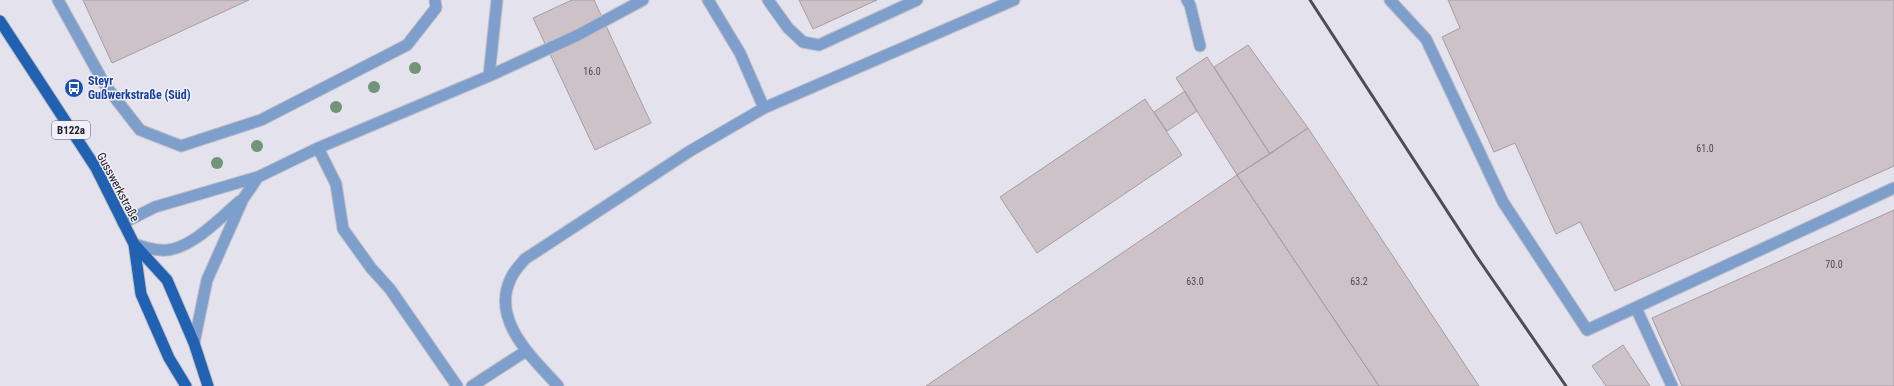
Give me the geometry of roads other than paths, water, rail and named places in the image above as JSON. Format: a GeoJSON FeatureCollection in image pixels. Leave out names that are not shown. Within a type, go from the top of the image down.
{"type":"FeatureCollection","features":[{"type":"Feature","properties":{"kind":"main road","name":"Gusswerkstraße"},"geometry":{"type":"LineString","coordinates":[[0,21],[96,168],[134,244],[167,280],[194,343],[208,386]]}},
{"type":"Feature","properties":{"kind":"main road","name":"Gusswerkstraße"},"geometry":{"type":"LineString","coordinates":[[134,244],[141,294],[169,358],[186,386]]}},
{"type":"Feature","properties":{"kind":"lane"},"geometry":{"type":"LineString","coordinates":[[58,0],[105,84],[140,130],[181,146],[261,120],[407,45],[436,8],[435,0]]}},
{"type":"Feature","properties":{"kind":"lane"},"geometry":{"type":"LineString","coordinates":[[489,76],[497,0]]}},
{"type":"Feature","properties":{"kind":"lane"},"geometry":{"type":"LineString","coordinates":[[123,223],[155,206],[258,178],[318,148],[489,76],[578,35],[643,0]]}},
{"type":"Feature","properties":{"kind":"lane"},"geometry":{"type":"LineString","coordinates":[[708,0],[740,53],[764,108]]}},
{"type":"Feature","properties":{"kind":"lane"},"geometry":{"type":"LineString","coordinates":[[768,0],[788,28],[803,42],[819,45],[917,0]]}},
{"type":"Feature","properties":{"kind":"lane"},"geometry":{"type":"LineString","coordinates":[[558,386],[526,351],[509,323],[505,301],[510,279],[525,259],[690,151],[764,108],[1014,0]]}},
{"type":"Feature","properties":{"kind":"lane"},"geometry":{"type":"LineString","coordinates":[[1187,0],[1190,5],[1200,46]]}},
{"type":"Feature","properties":{"kind":"lane"},"geometry":{"type":"LineString","coordinates":[[1390,0],[1426,38],[1503,202],[1587,330],[1894,188]]}},
{"type":"Feature","properties":{"kind":"lane"},"geometry":{"type":"LineString","coordinates":[[318,148],[336,184],[343,229],[371,268],[390,289],[457,386]]}},
{"type":"Feature","properties":{"kind":"lane"},"geometry":{"type":"LineString","coordinates":[[134,244],[162,251],[176,248],[192,241],[242,199],[258,178]]}},
{"type":"Feature","properties":{"kind":"lane"},"geometry":{"type":"LineString","coordinates":[[194,343],[207,280],[242,199]]}},
{"type":"Feature","properties":{"kind":"lane"},"geometry":{"type":"LineString","coordinates":[[1636,308],[1672,386]]}},
{"type":"Feature","properties":{"kind":"lane"},"geometry":{"type":"LineString","coordinates":[[472,386],[526,351]]}},
{"type":"Feature","properties":{"kind":"railway"},"geometry":{"type":"LineString","coordinates":[[1310,0],[1477,257],[1566,386]]}},
{"type":"Feature","properties":{"kind":"place","name":"Steyr Gußwerkstraße (Süd)"},"geometry":{"type":"Point","coordinates":[74,88]}}]}
